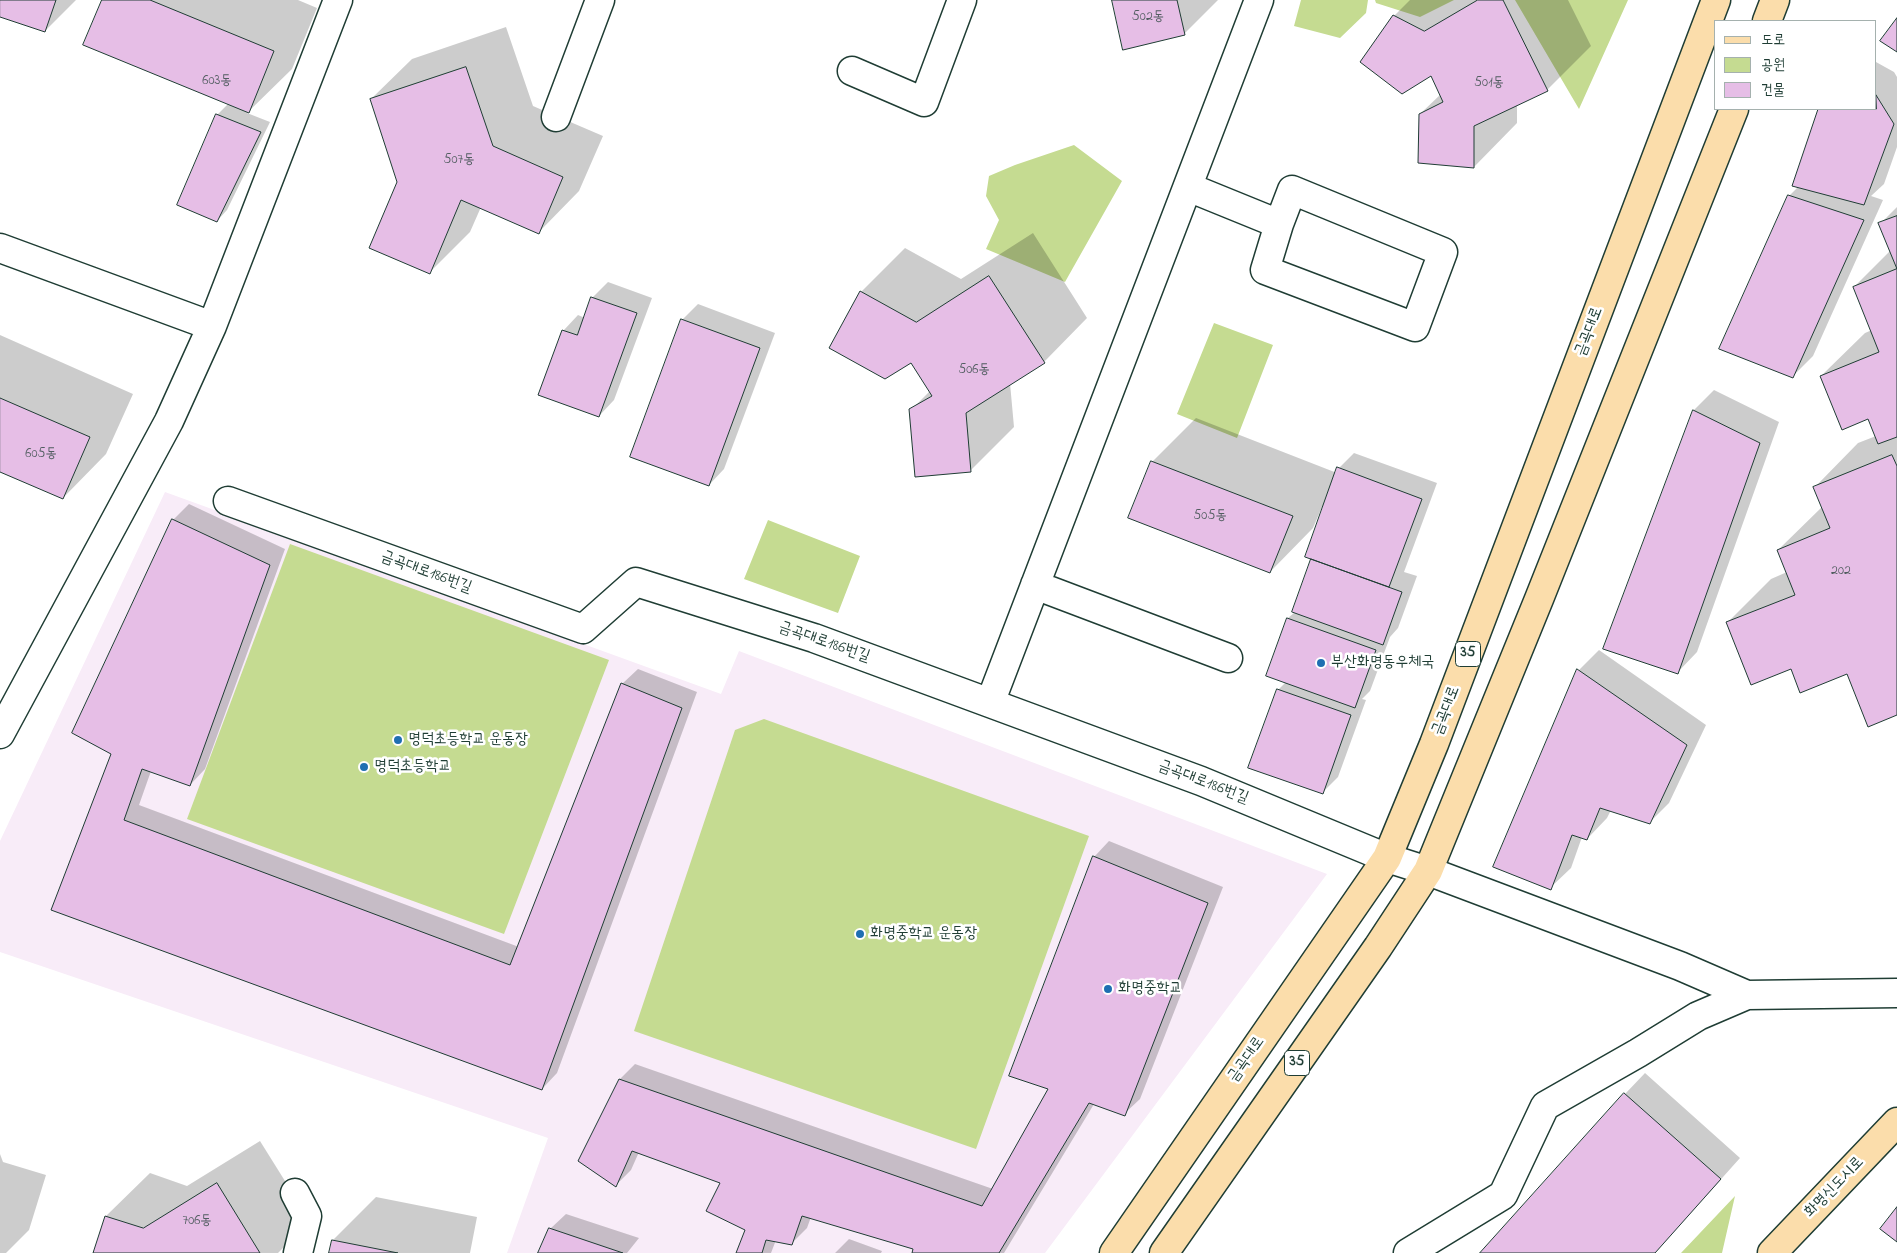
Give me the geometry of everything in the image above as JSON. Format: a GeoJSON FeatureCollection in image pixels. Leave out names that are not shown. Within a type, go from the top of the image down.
{"type":"FeatureCollection","features":[{"type":"Feature","properties":{"kind":"main road"},"geometry":{"type":"LineString","coordinates":[[1698,0],[1706,28]]}},
{"type":"Feature","properties":{"kind":"main road","name":"금곡대로"},"geometry":{"type":"LineString","coordinates":[[1114,1253],[1387,858],[1434,744],[1716,0]]}},
{"type":"Feature","properties":{"kind":"main road"},"geometry":{"type":"LineString","coordinates":[[1767,20],[1775,0]]}},
{"type":"Feature","properties":{"kind":"main road","name":"35"},"geometry":{"type":"LineString","coordinates":[[1164,1253],[1378,947],[1428,871],[1734,110]]}},
{"type":"Feature","properties":{"kind":"main road","name":"화명신도시로"},"geometry":{"type":"LineString","coordinates":[[1772,1253],[1897,1122]]}},
{"type":"Feature","properties":{"kind":"street"},"geometry":{"type":"LineString","coordinates":[[0,734],[169,421],[212,326],[338,0]]}},
{"type":"Feature","properties":{"kind":"street"},"geometry":{"type":"LineString","coordinates":[[556,117],[600,0]]}},
{"type":"Feature","properties":{"kind":"street"},"geometry":{"type":"LineString","coordinates":[[852,71],[924,102],[962,0]]}},
{"type":"Feature","properties":{"kind":"street"},"geometry":{"type":"LineString","coordinates":[[990,703],[1259,0]]}},
{"type":"Feature","properties":{"kind":"street"},"geometry":{"type":"LineString","coordinates":[[1188,187],[1279,224]]}},
{"type":"Feature","properties":{"kind":"street"},"geometry":{"type":"LineString","coordinates":[[1292,190],[1443,252],[1415,327],[1265,270],[1279,224],[1292,190]]}},
{"type":"Feature","properties":{"kind":"street"},"geometry":{"type":"LineString","coordinates":[[0,248],[212,326]]}},
{"type":"Feature","properties":{"kind":"street","name":"금곡대로186번길"},"geometry":{"type":"LineString","coordinates":[[228,501],[583,629],[636,582],[814,638],[1200,781],[1387,858],[1428,871],[1680,966],[1747,995]]}},
{"type":"Feature","properties":{"kind":"street"},"geometry":{"type":"LineString","coordinates":[[1035,585],[1228,658]]}},
{"type":"Feature","properties":{"kind":"street"},"geometry":{"type":"LineString","coordinates":[[1408,1253],[1503,1195],[1544,1106],[1638,1053],[1698,1016],[1747,995],[1897,993]]}},
{"type":"Feature","properties":{"kind":"street"},"geometry":{"type":"LineString","coordinates":[[295,1193],[307,1216],[298,1253]]}},
{"type":"Feature","properties":{"kind":"shaded area"},"geometry":{"type":"Polygon","coordinates":[[[165,492],[721,694],[739,651],[1327,874],[1045,1253],[507,1253],[548,1138],[0,952],[0,841],[165,492]]]}},
{"type":"Feature","properties":{"kind":"green space"},"geometry":{"type":"Polygon","coordinates":[[[1301,0],[1368,0],[1366,13],[1340,38],[1294,26],[1301,0]]]}},
{"type":"Feature","properties":{"kind":"green space"},"geometry":{"type":"Polygon","coordinates":[[[1375,0],[1454,0],[1420,17],[1376,3],[1375,0]]]}},
{"type":"Feature","properties":{"kind":"green space"},"geometry":{"type":"Polygon","coordinates":[[[1515,0],[1628,0],[1579,109],[1515,0]]]}},
{"type":"Feature","properties":{"kind":"green space"},"geometry":{"type":"Polygon","coordinates":[[[1074,145],[1122,181],[1065,282],[986,249],[999,220],[986,196],[989,176],[1074,145]]]}},
{"type":"Feature","properties":{"kind":"green space"},"geometry":{"type":"Polygon","coordinates":[[[1214,323],[1273,345],[1237,438],[1177,414],[1214,323]]]}},
{"type":"Feature","properties":{"kind":"green space"},"geometry":{"type":"Polygon","coordinates":[[[768,520],[860,556],[838,613],[744,579],[768,520]]]}},
{"type":"Feature","properties":{"kind":"green space","name":"명덕초등학교 운동장"},"geometry":{"type":"Polygon","coordinates":[[[290,544],[609,660],[504,934],[187,819],[290,544]]]}},
{"type":"Feature","properties":{"kind":"green space","name":"화명중학교 운동장"},"geometry":{"type":"Polygon","coordinates":[[[764,719],[1089,836],[976,1149],[634,1031],[735,730],[764,719]]]}},
{"type":"Feature","properties":{"kind":"green space"},"geometry":{"type":"Polygon","coordinates":[[[1735,1196],[1722,1253],[1681,1253],[1735,1196]]]}},
{"type":"Feature","properties":{"kind":"building"},"geometry":{"type":"Polygon","coordinates":[[[0,0],[56,0],[45,32],[0,17],[0,0]]]}},
{"type":"Feature","properties":{"kind":"building"},"geometry":{"type":"Polygon","coordinates":[[[102,0],[150,0],[274,51],[249,113],[83,45],[102,0]]]}},
{"type":"Feature","properties":{"kind":"building"},"geometry":{"type":"Polygon","coordinates":[[[1112,0],[1177,0],[1185,35],[1123,50],[1112,0]]]}},
{"type":"Feature","properties":{"kind":"building"},"geometry":{"type":"Polygon","coordinates":[[[1478,0],[1503,0],[1548,91],[1474,126],[1474,168],[1418,163],[1419,114],[1443,102],[1431,76],[1402,94],[1360,62],[1393,15],[1424,31],[1478,0]]]}},
{"type":"Feature","properties":{"kind":"building"},"geometry":{"type":"Polygon","coordinates":[[[1897,18],[1897,52],[1880,41],[1897,18]]]}},
{"type":"Feature","properties":{"kind":"building"},"geometry":{"type":"Polygon","coordinates":[[[466,67],[493,146],[563,177],[539,234],[461,200],[430,274],[369,248],[397,182],[370,99],[466,67]]]}},
{"type":"Feature","properties":{"kind":"building"},"geometry":{"type":"Polygon","coordinates":[[[1877,97],[1894,124],[1864,205],[1792,186],[1818,110],[1877,110],[1877,97]]]}},
{"type":"Feature","properties":{"kind":"building"},"geometry":{"type":"Polygon","coordinates":[[[216,114],[261,132],[217,222],[177,205],[216,114]]]}},
{"type":"Feature","properties":{"kind":"building"},"geometry":{"type":"Polygon","coordinates":[[[1788,195],[1864,220],[1793,378],[1719,349],[1788,195]]]}},
{"type":"Feature","properties":{"kind":"building"},"geometry":{"type":"Polygon","coordinates":[[[1897,216],[1897,269],[1878,223],[1897,216]]]}},
{"type":"Feature","properties":{"kind":"building"},"geometry":{"type":"Polygon","coordinates":[[[1897,269],[1897,437],[1878,444],[1868,419],[1842,430],[1820,376],[1879,352],[1853,287],[1897,269]]]}},
{"type":"Feature","properties":{"kind":"building"},"geometry":{"type":"Polygon","coordinates":[[[989,276],[1045,363],[966,413],[971,472],[915,477],[909,409],[932,396],[911,363],[885,379],[829,348],[860,291],[916,322],[989,276]]]}},
{"type":"Feature","properties":{"kind":"building"},"geometry":{"type":"Polygon","coordinates":[[[591,297],[637,313],[599,417],[538,395],[562,330],[577,335],[591,297]]]}},
{"type":"Feature","properties":{"kind":"building"},"geometry":{"type":"Polygon","coordinates":[[[681,319],[760,348],[709,486],[630,457],[681,319]]]}},
{"type":"Feature","properties":{"kind":"building"},"geometry":{"type":"Polygon","coordinates":[[[0,398],[90,437],[63,499],[0,472],[0,398]]]}},
{"type":"Feature","properties":{"kind":"building"},"geometry":{"type":"Polygon","coordinates":[[[1693,410],[1760,443],[1678,674],[1603,649],[1693,410]]]}},
{"type":"Feature","properties":{"kind":"building"},"geometry":{"type":"Polygon","coordinates":[[[1892,455],[1897,466],[1897,715],[1868,727],[1847,674],[1800,693],[1791,669],[1751,685],[1726,622],[1795,595],[1777,550],[1830,528],[1813,487],[1892,455]]]}},
{"type":"Feature","properties":{"kind":"building"},"geometry":{"type":"Polygon","coordinates":[[[1151,461],[1293,516],[1270,573],[1128,518],[1151,461]]]}},
{"type":"Feature","properties":{"kind":"building"},"geometry":{"type":"Polygon","coordinates":[[[1337,467],[1422,499],[1389,587],[1305,557],[1337,467]]]}},
{"type":"Feature","properties":{"kind":"building"},"geometry":{"type":"Polygon","coordinates":[[[172,519],[270,565],[190,786],[142,769],[124,820],[510,965],[621,683],[682,708],[542,1090],[51,910],[111,754],[72,733],[172,519]]]}},
{"type":"Feature","properties":{"kind":"building"},"geometry":{"type":"Polygon","coordinates":[[[1311,559],[1402,592],[1383,645],[1292,612],[1311,559]]]}},
{"type":"Feature","properties":{"kind":"building","name":"부산화명동우체국"},"geometry":{"type":"Polygon","coordinates":[[[1287,618],[1376,650],[1355,708],[1266,676],[1287,618]]]}},
{"type":"Feature","properties":{"kind":"building"},"geometry":{"type":"Polygon","coordinates":[[[1577,669],[1687,745],[1650,824],[1600,808],[1587,840],[1572,835],[1551,890],[1493,867],[1577,669]]]}},
{"type":"Feature","properties":{"kind":"building"},"geometry":{"type":"Polygon","coordinates":[[[1277,689],[1351,715],[1323,794],[1248,768],[1277,689]]]}},
{"type":"Feature","properties":{"kind":"building","name":"화명중학교"},"geometry":{"type":"Polygon","coordinates":[[[1093,856],[1208,903],[1125,1116],[1089,1103],[999,1253],[912,1253],[913,1249],[802,1216],[792,1245],[766,1240],[762,1253],[736,1253],[745,1230],[706,1211],[720,1183],[632,1151],[616,1187],[578,1161],[619,1079],[982,1206],[1048,1089],[1009,1076],[1093,856]]]}},
{"type":"Feature","properties":{"kind":"building"},"geometry":{"type":"Polygon","coordinates":[[[1624,1093],[1721,1179],[1655,1253],[1480,1253],[1624,1093]]]}},
{"type":"Feature","properties":{"kind":"building"},"geometry":{"type":"Polygon","coordinates":[[[217,1183],[260,1253],[93,1253],[105,1216],[143,1228],[217,1183]]]}},
{"type":"Feature","properties":{"kind":"building"},"geometry":{"type":"Polygon","coordinates":[[[1897,1207],[1897,1242],[1880,1229],[1897,1207]]]}},
{"type":"Feature","properties":{"kind":"building"},"geometry":{"type":"Polygon","coordinates":[[[549,1228],[623,1253],[538,1253],[549,1228]]]}},
{"type":"Feature","properties":{"kind":"building"},"geometry":{"type":"Polygon","coordinates":[[[332,1240],[398,1253],[329,1253],[332,1240]]]}},
{"type":"Feature","properties":{"kind":"place","name":"부산화명동우체국"},"geometry":{"type":"Point","coordinates":[1321,663]}},
{"type":"Feature","properties":{"kind":"place","name":"명덕초등학교 운동장"},"geometry":{"type":"Point","coordinates":[398,740]}},
{"type":"Feature","properties":{"kind":"place","name":"명덕초등학교"},"geometry":{"type":"Point","coordinates":[364,767]}},
{"type":"Feature","properties":{"kind":"place","name":"화명중학교 운동장"},"geometry":{"type":"Point","coordinates":[860,934]}},
{"type":"Feature","properties":{"kind":"place","name":"화명중학교"},"geometry":{"type":"Point","coordinates":[1108,989]}}]}
